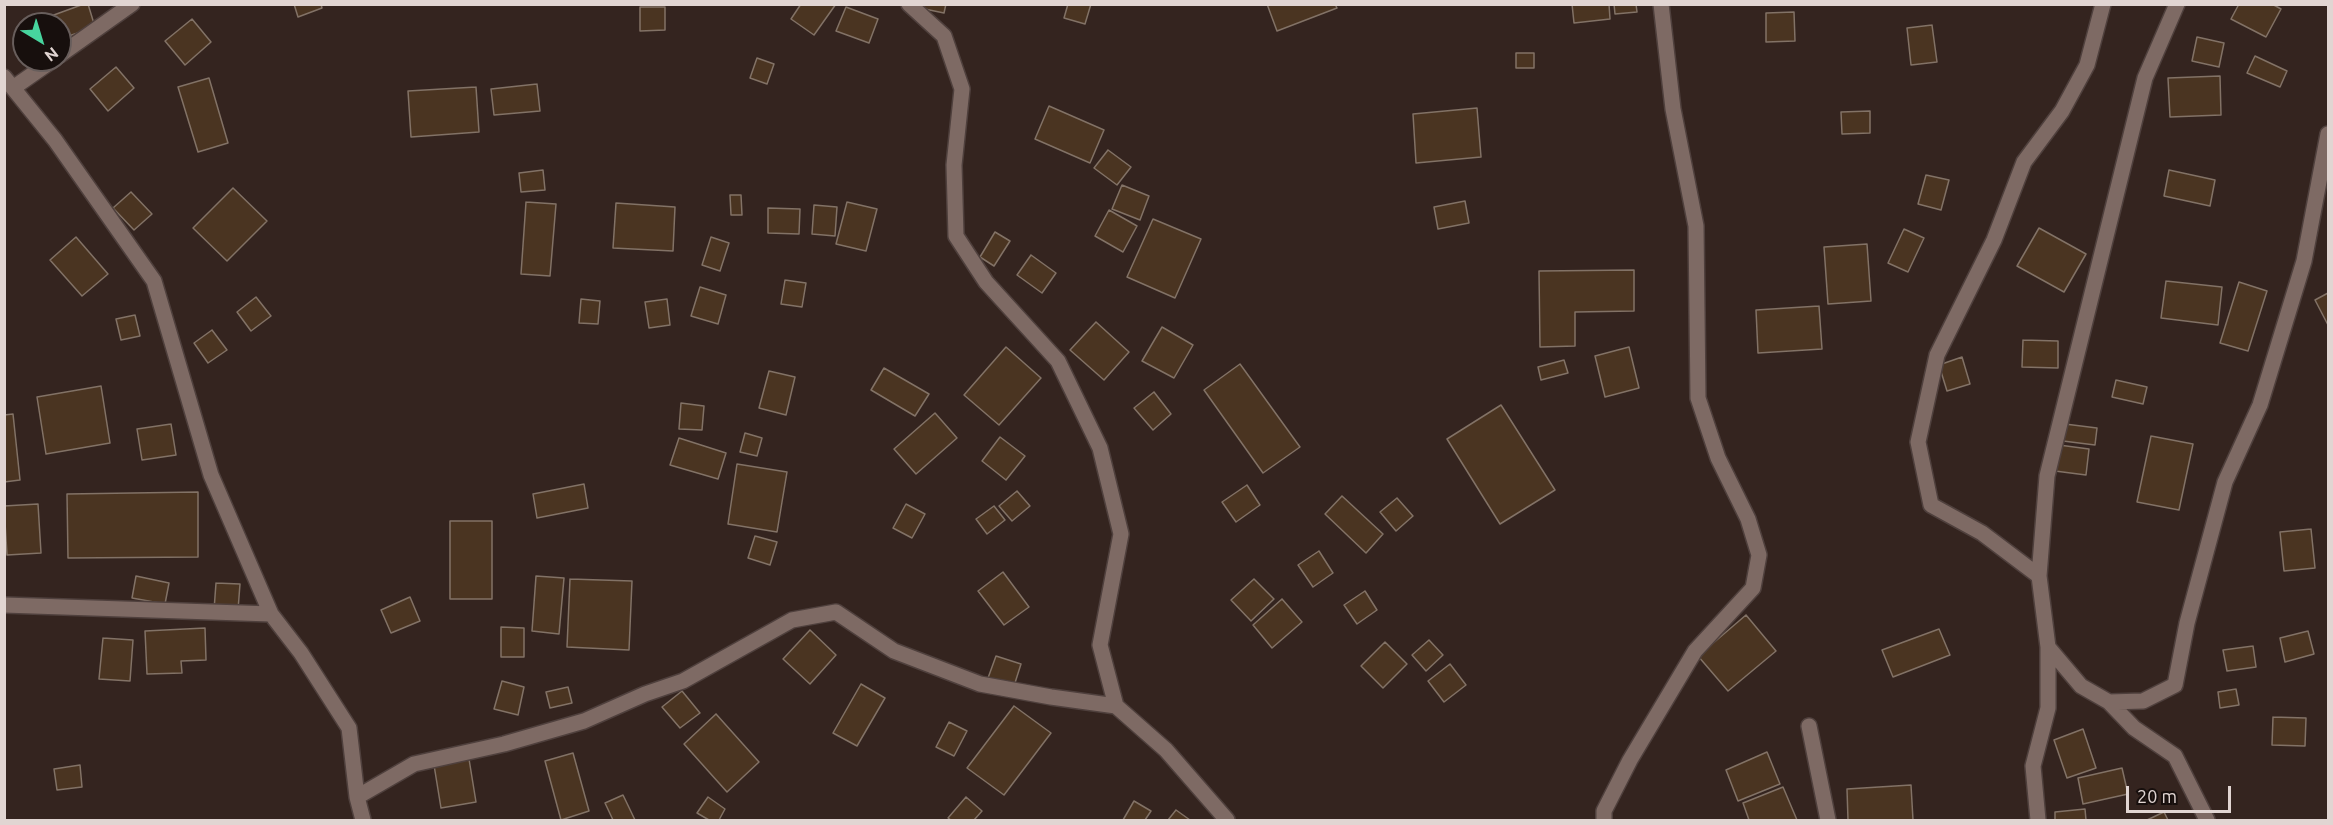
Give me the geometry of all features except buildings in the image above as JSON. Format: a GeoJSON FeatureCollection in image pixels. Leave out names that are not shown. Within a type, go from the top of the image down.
{"type":"FeatureCollection","features":[{"type":"Feature","properties":{"kind":"street"},"geometry":{"type":"LineString","coordinates":[[72,46],[132,4]]}},
{"type":"Feature","properties":{"kind":"street"},"geometry":{"type":"LineString","coordinates":[[909,4],[944,36],[962,89],[954,165],[956,236],[986,282],[1058,360],[1100,448],[1121,534],[1100,645],[1116,706]]}},
{"type":"Feature","properties":{"kind":"street"},"geometry":{"type":"LineString","coordinates":[[1604,820],[1604,811],[1630,760],[1695,651],[1754,588],[1759,555],[1748,519],[1718,458],[1698,398],[1696,226],[1673,109],[1661,4]]}},
{"type":"Feature","properties":{"kind":"street"},"geometry":{"type":"LineString","coordinates":[[2039,576],[1982,533],[1931,505],[1918,442],[1937,354],[1994,240],[2024,162],[2062,111],[2087,65],[2103,4]]}},
{"type":"Feature","properties":{"kind":"street"},"geometry":{"type":"LineString","coordinates":[[2038,820],[2033,766],[2048,708],[2048,647],[2039,576],[2047,477],[2145,78],[2177,4]]}},
{"type":"Feature","properties":{"kind":"street"},"geometry":{"type":"LineString","coordinates":[[29,72],[9,82],[55,140],[154,281],[211,475],[271,614],[301,653],[349,728],[357,797],[363,820]]}},
{"type":"Feature","properties":{"kind":"street"},"geometry":{"type":"LineString","coordinates":[[2109,702],[2143,701],[2175,685],[2187,624],[2225,482],[2260,405],[2304,261],[2328,134]]}},
{"type":"Feature","properties":{"kind":"street"},"geometry":{"type":"LineString","coordinates":[[4,605],[271,614]]}},
{"type":"Feature","properties":{"kind":"street"},"geometry":{"type":"LineString","coordinates":[[357,797],[414,764],[504,744],[584,721],[645,694],[683,681],[792,620],[836,612],[894,651],[981,684],[1116,706],[1166,750],[1227,820]]}},
{"type":"Feature","properties":{"kind":"street"},"geometry":{"type":"LineString","coordinates":[[2048,647],[2081,686],[2109,702],[2134,728],[2175,756],[2206,820]]}},
{"type":"Feature","properties":{"kind":"street"},"geometry":{"type":"LineString","coordinates":[[1809,726],[1828,820]]}}]}
